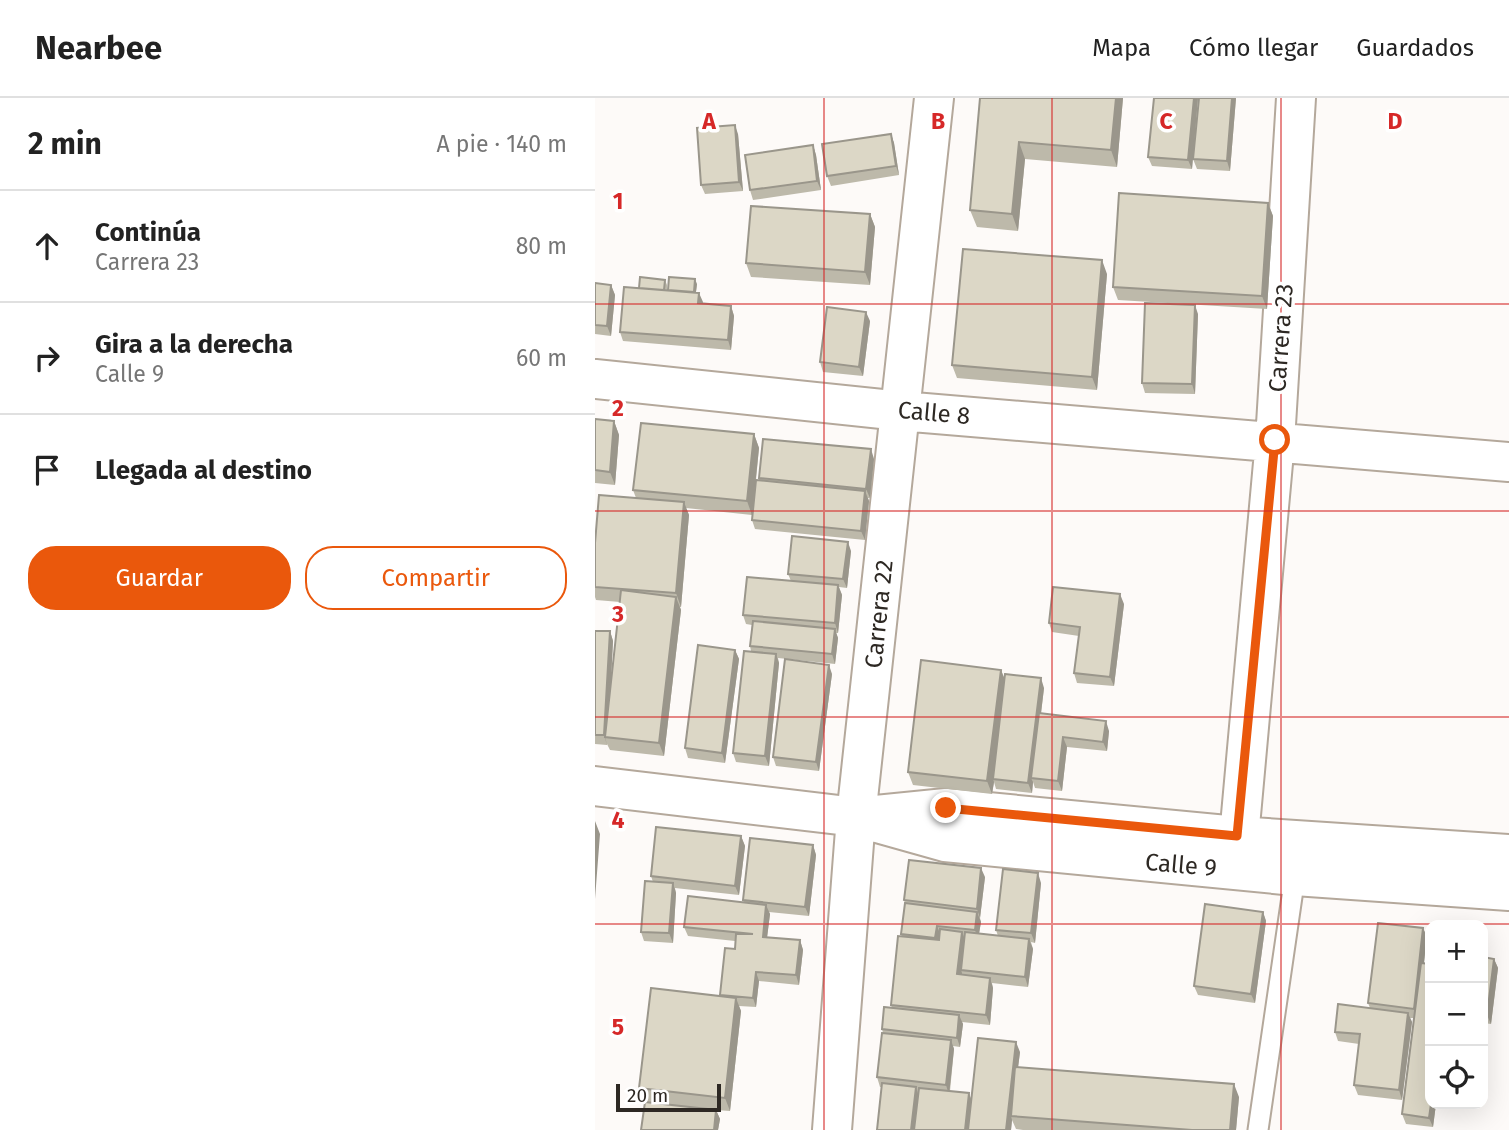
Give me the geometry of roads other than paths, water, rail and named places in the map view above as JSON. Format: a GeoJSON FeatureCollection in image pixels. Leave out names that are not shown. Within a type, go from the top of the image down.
{"type":"FeatureCollection","features":[{"type":"Feature","properties":{"kind":"street","name":"Carrera 22"},"geometry":{"type":"LineString","coordinates":[[832,1130],[856,817],[934,98]]}},
{"type":"Feature","properties":{"kind":"street","name":"Carrera 23"},"geometry":{"type":"LineString","coordinates":[[1237,853],[1275,440],[1296,98]]}},
{"type":"Feature","properties":{"kind":"street","name":"Calle 8"},"geometry":{"type":"LineString","coordinates":[[595,379],[901,411],[1275,440],[1509,462]]}},
{"type":"Feature","properties":{"kind":"street","name":"Calle 9"},"geometry":{"type":"LineString","coordinates":[[595,786],[856,817],[946,808],[1237,853],[1509,854]]}},
{"type":"Feature","properties":{"kind":"street","name":"Calle 9"},"geometry":{"type":"LineString","coordinates":[[1237,853],[1295,876],[1509,891]]}},
{"type":"Feature","properties":{"kind":"lane"},"geometry":{"type":"LineString","coordinates":[[1258,1130],[1295,876]]}}]}
